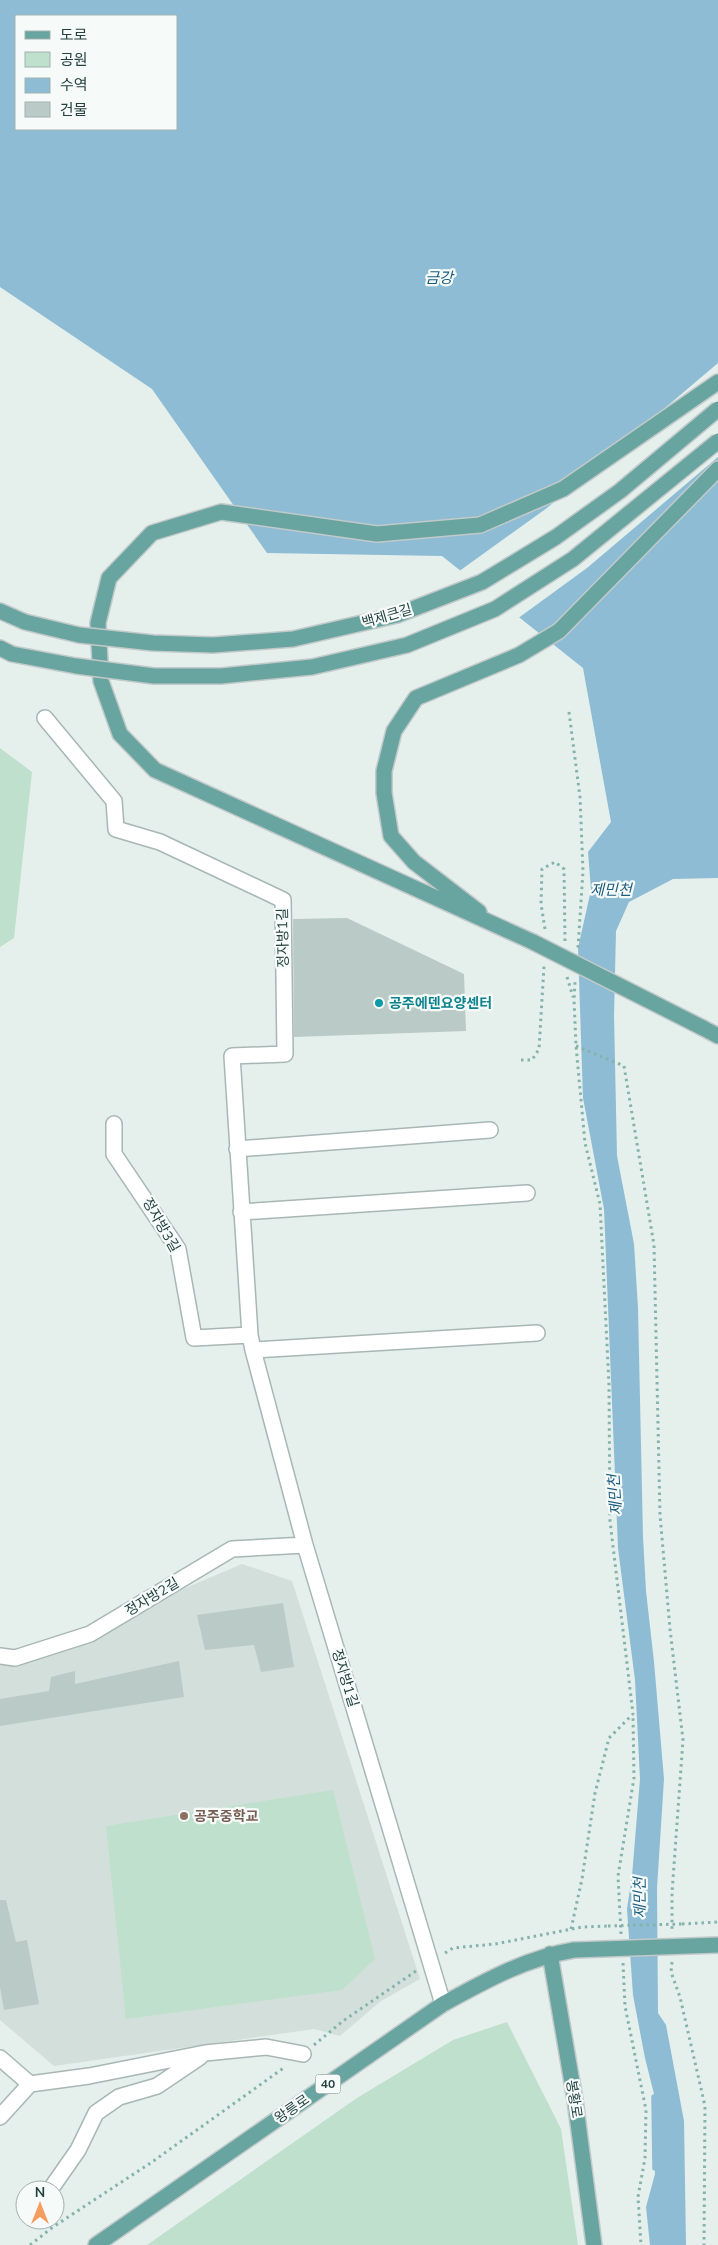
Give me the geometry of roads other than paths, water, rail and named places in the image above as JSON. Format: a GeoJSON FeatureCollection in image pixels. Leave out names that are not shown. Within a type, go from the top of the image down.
{"type":"FeatureCollection","features":[{"type":"Feature","properties":{"kind":"main road"},"geometry":{"type":"LineString","coordinates":[[718,382],[563,489],[480,525],[377,534],[221,512],[152,533],[109,578],[98,623],[101,681],[120,734],[155,770],[533,942],[718,1036]]}},
{"type":"Feature","properties":{"kind":"main road","name":"백제큰길"},"geometry":{"type":"LineString","coordinates":[[0,611],[25,622],[79,635],[153,643],[213,645],[293,639],[397,615],[482,582],[556,537],[620,491],[718,409]]}},
{"type":"Feature","properties":{"kind":"main road"},"geometry":{"type":"LineString","coordinates":[[6,651],[76,666],[154,676],[222,676],[312,667],[407,645],[494,609],[573,560],[718,441]]}},
{"type":"Feature","properties":{"kind":"main road"},"geometry":{"type":"LineString","coordinates":[[500,928],[414,862],[391,836],[384,793],[384,771],[394,731],[416,698],[519,655],[559,632],[718,469]]}},
{"type":"Feature","properties":{"kind":"main road","name":"왕릉로"},"geometry":{"type":"LineString","coordinates":[[96,2245],[443,2004],[497,1974],[550,1954],[574,1950],[718,1946]]}},
{"type":"Feature","properties":{"kind":"main road","name":"봉황로"},"geometry":{"type":"LineString","coordinates":[[550,1954],[575,2100],[594,2245]]}},
{"type":"Feature","properties":{"kind":"street","name":"정자방1길"},"geometry":{"type":"LineString","coordinates":[[45,718],[114,801],[116,829],[160,842],[283,900],[285,1054],[232,1056],[241,1212],[252,1343],[305,1545],[443,2004]]}},
{"type":"Feature","properties":{"kind":"street","name":"정자방3길"},"geometry":{"type":"LineString","coordinates":[[114,1124],[114,1154],[178,1249],[194,1338],[252,1343]]}},
{"type":"Feature","properties":{"kind":"street"},"geometry":{"type":"LineString","coordinates":[[237,1149],[490,1130]]}},
{"type":"Feature","properties":{"kind":"street"},"geometry":{"type":"LineString","coordinates":[[241,1212],[527,1193]]}},
{"type":"Feature","properties":{"kind":"street"},"geometry":{"type":"LineString","coordinates":[[252,1343],[537,1333]]}},
{"type":"Feature","properties":{"kind":"street","name":"정자방2길"},"geometry":{"type":"LineString","coordinates":[[0,1656],[15,1658],[90,1634],[232,1549],[305,1545]]}},
{"type":"Feature","properties":{"kind":"street"},"geometry":{"type":"LineString","coordinates":[[0,2117],[30,2084],[89,2076],[205,2053],[266,2047],[302,2054]]}},
{"type":"Feature","properties":{"kind":"street"},"geometry":{"type":"LineString","coordinates":[[57,2180],[78,2150],[96,2114],[119,2097],[157,2086],[205,2053]]}},
{"type":"Feature","properties":{"kind":"street"},"geometry":{"type":"LineString","coordinates":[[0,2058],[30,2084]]}},
{"type":"Feature","properties":{"kind":"water","name":"금강"},"geometry":{"type":"Polygon","coordinates":[[[0,0],[718,0],[718,878],[673,879],[629,902],[616,931],[614,1016],[617,1156],[634,1244],[638,1308],[646,1591],[664,1779],[657,1888],[658,2013],[666,2025],[684,2121],[686,2245],[650,2245],[646,2207],[655,2174],[654,2094],[633,1995],[627,1909],[632,1876],[640,1779],[635,1680],[618,1548],[604,1209],[583,1098],[578,948],[591,890],[588,852],[611,822],[583,668],[442,556],[267,553],[152,389],[0,287],[0,0]]]}},
{"type":"Feature","properties":{"kind":"waterway","name":"제민천"},"geometry":{"type":"LineString","coordinates":[[654,2097],[655,2168]]}},
{"type":"Feature","properties":{"kind":"place","name":"공주에덴요양센터"},"geometry":{"type":"Point","coordinates":[379,1003]}},
{"type":"Feature","properties":{"kind":"place","name":"공주중학교"},"geometry":{"type":"Point","coordinates":[184,1816]}}]}
